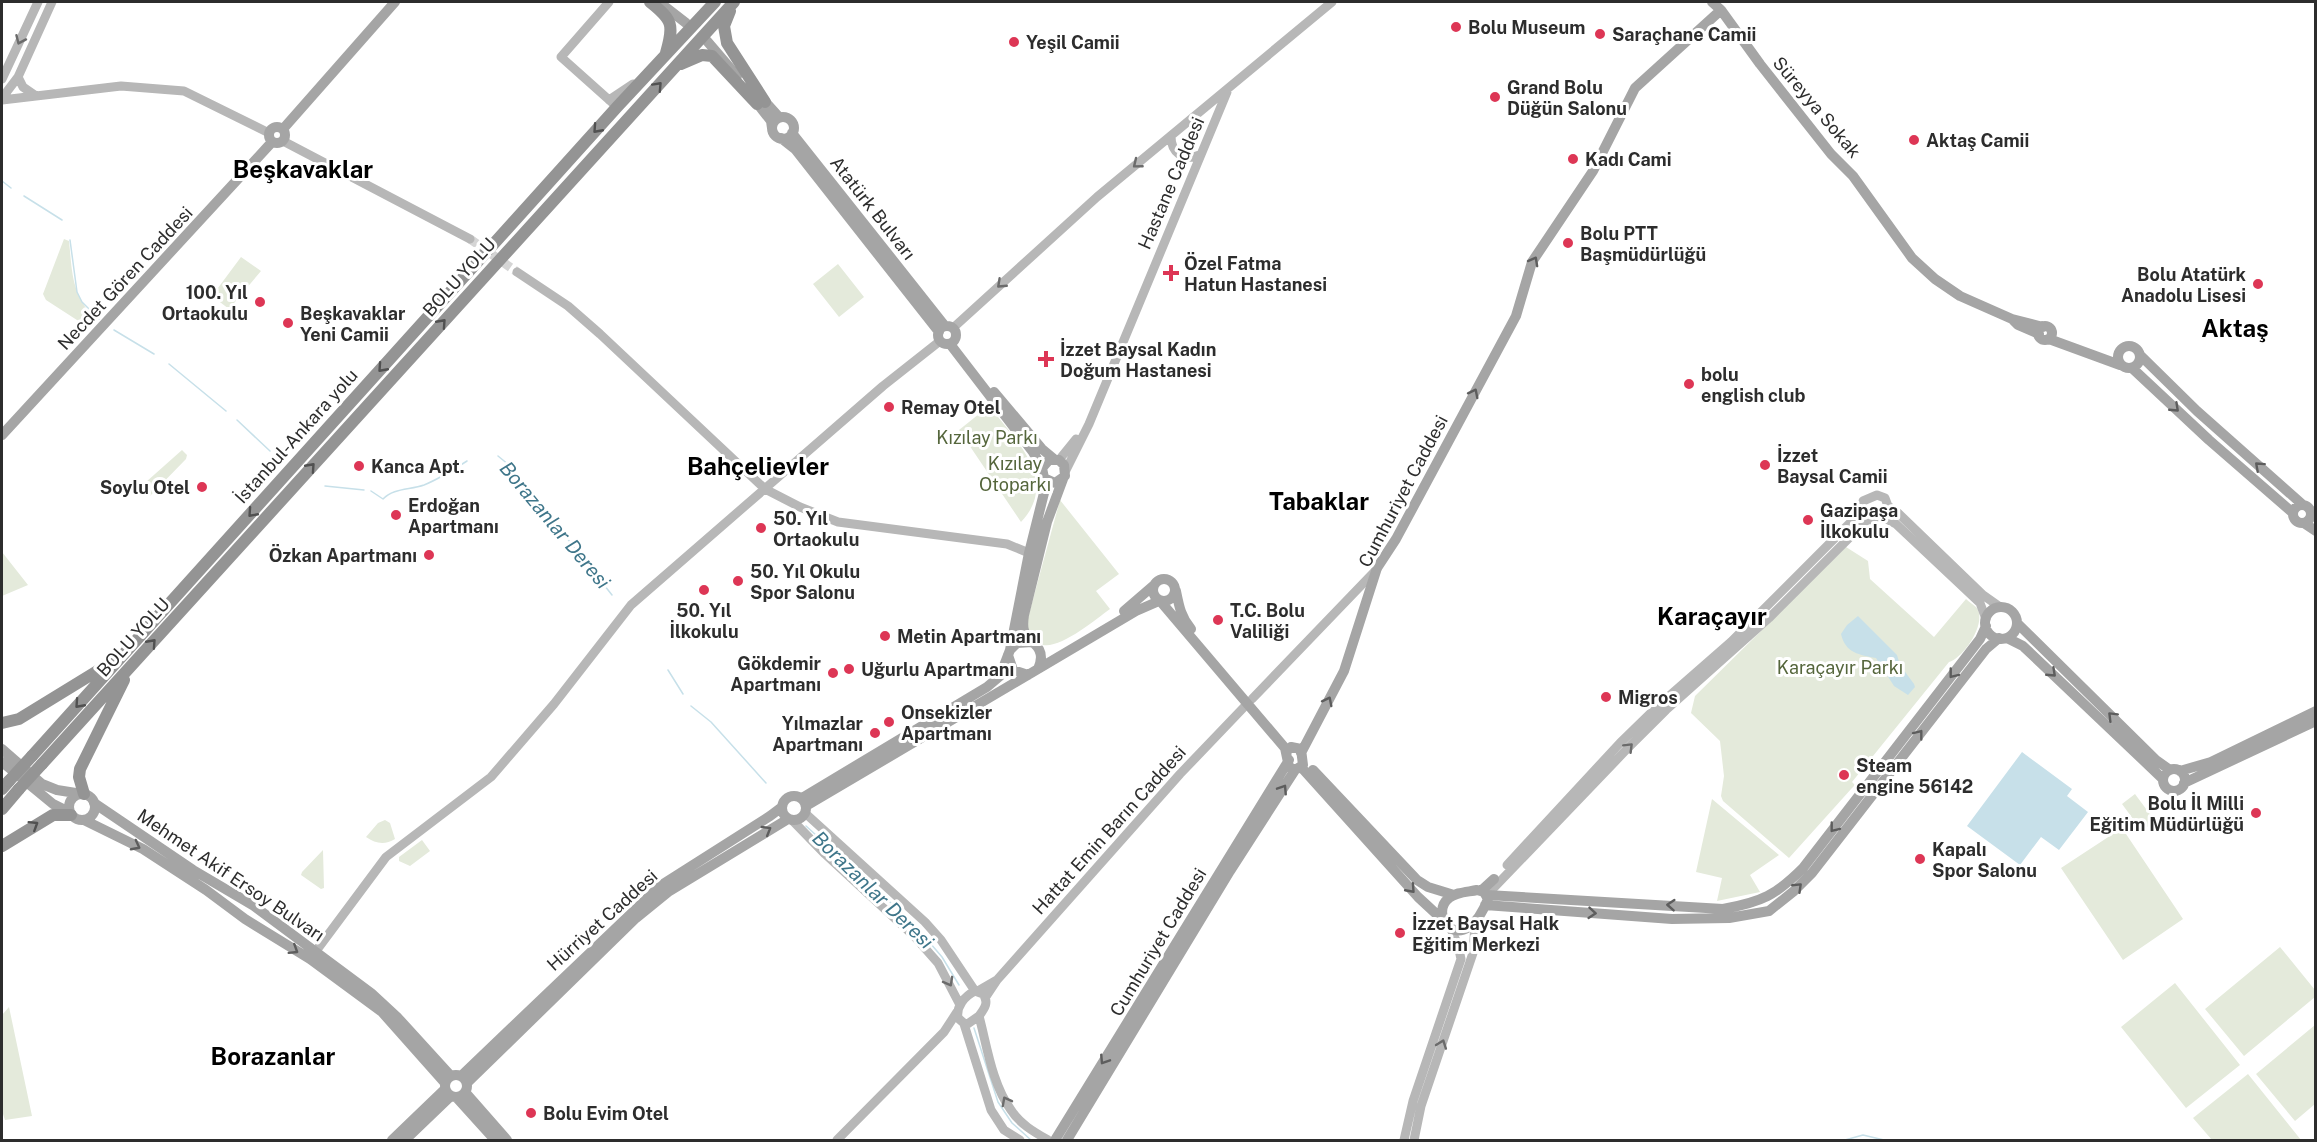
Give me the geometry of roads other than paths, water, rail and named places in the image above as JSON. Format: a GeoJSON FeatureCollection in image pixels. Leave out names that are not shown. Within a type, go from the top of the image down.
{"type":"FeatureCollection","features":[{"type":"Feature","properties":{"kind":"highway"},"geometry":{"type":"LineString","coordinates":[[650,2],[666,16],[672,28],[664,57]]}},
{"type":"Feature","properties":{"kind":"highway"},"geometry":{"type":"LineString","coordinates":[[734,2],[724,26],[725,38],[761,103]]}},
{"type":"Feature","properties":{"kind":"highway","name":"BOLU YOLU"},"geometry":{"type":"LineString","coordinates":[[12,784],[42,764],[127,661],[734,2]]}},
{"type":"Feature","properties":{"kind":"highway","name":"İstanbul-Ankara yolu"},"geometry":{"type":"LineString","coordinates":[[12,784],[32,756],[127,661],[613,104],[650,72],[711,4]]}},
{"type":"Feature","properties":{"kind":"highway"},"geometry":{"type":"LineString","coordinates":[[675,67],[697,56],[712,56],[761,103]]}},
{"type":"Feature","properties":{"kind":"highway"},"geometry":{"type":"LineString","coordinates":[[2,723],[19,719],[127,661]]}},
{"type":"Feature","properties":{"kind":"highway"},"geometry":{"type":"LineString","coordinates":[[83,794],[79,777],[80,770],[127,661]]}},
{"type":"Feature","properties":{"kind":"highway"},"geometry":{"type":"LineString","coordinates":[[2,809],[12,784]]}},
{"type":"Feature","properties":{"kind":"highway"},"geometry":{"type":"LineString","coordinates":[[2,846],[44,819],[53,815],[70,814]]}},
{"type":"Feature","properties":{"kind":"main road"},"geometry":{"type":"LineString","coordinates":[[2,79],[38,2]]}},
{"type":"Feature","properties":{"kind":"main road"},"geometry":{"type":"LineString","coordinates":[[52,2],[18,77],[5,89],[2,99],[122,86],[184,92],[470,239]]}},
{"type":"Feature","properties":{"kind":"main road"},"geometry":{"type":"LineString","coordinates":[[275,139],[275,127],[283,129],[395,2]]}},
{"type":"Feature","properties":{"kind":"main road"},"geometry":{"type":"LineString","coordinates":[[609,2],[561,57],[613,104]]}},
{"type":"Feature","properties":{"kind":"main road"},"geometry":{"type":"LineString","coordinates":[[662,2],[687,22]]}},
{"type":"Feature","properties":{"kind":"main road","name":"Süreyya Sokak"},"geometry":{"type":"LineString","coordinates":[[1712,2],[1721,10],[1760,64],[1832,154],[1853,176],[1905,248],[1925,271],[1960,296],[2046,333],[2119,360]]}},
{"type":"Feature","properties":{"kind":"main road","name":"Hastane Caddesi"},"geometry":{"type":"LineString","coordinates":[[1038,647],[1025,636],[1024,615],[1045,531],[1064,475],[1093,412],[1229,88],[1331,3]]}},
{"type":"Feature","properties":{"kind":"main road","name":"Cumhuriyet Caddesi"},"geometry":{"type":"LineString","coordinates":[[1066,1140],[1099,1090],[1230,871],[1344,671],[1377,568],[1396,539],[1516,316],[1532,262],[1593,171],[1635,88],[1721,10]]}},
{"type":"Feature","properties":{"kind":"main road"},"geometry":{"type":"LineString","coordinates":[[708,40],[761,103],[771,121],[775,135],[786,136],[793,128],[792,121],[786,117],[779,117],[761,103]]}},
{"type":"Feature","properties":{"kind":"main road"},"geometry":{"type":"LineString","coordinates":[[18,77],[32,94]]}},
{"type":"Feature","properties":{"kind":"main road"},"geometry":{"type":"LineString","coordinates":[[316,951],[386,857],[491,777],[554,704],[631,605],[883,386],[947,335],[1097,197],[1229,88]]}},
{"type":"Feature","properties":{"kind":"main road"},"geometry":{"type":"LineString","coordinates":[[5,89],[32,94]]}},
{"type":"Feature","properties":{"kind":"main road"},"geometry":{"type":"LineString","coordinates":[[1214,100],[1218,105],[1218,114]]}},
{"type":"Feature","properties":{"kind":"main road"},"geometry":{"type":"LineString","coordinates":[[772,128],[773,122],[779,117]]}},
{"type":"Feature","properties":{"kind":"main road","name":"Atatürk Bulvarı"},"geometry":{"type":"LineString","coordinates":[[786,136],[909,293],[947,335]]}},
{"type":"Feature","properties":{"kind":"main road","name":"Atatürk Bulvarı"},"geometry":{"type":"LineString","coordinates":[[786,136],[927,304],[947,335]]}},
{"type":"Feature","properties":{"kind":"main road"},"geometry":{"type":"LineString","coordinates":[[1171,136],[1173,149],[1181,156],[1190,158],[1199,155]]}},
{"type":"Feature","properties":{"kind":"main road","name":"Necdet Gören Caddesi"},"geometry":{"type":"LineString","coordinates":[[2,435],[275,139]]}},
{"type":"Feature","properties":{"kind":"main road"},"geometry":{"type":"LineString","coordinates":[[517,272],[576,313],[765,489],[800,507],[838,522],[1006,544],[1029,553]]}},
{"type":"Feature","properties":{"kind":"main road"},"geometry":{"type":"LineString","coordinates":[[947,335],[1042,449],[1056,460],[1064,475],[1055,483],[1047,481],[1042,475],[1042,468],[1029,447],[987,394],[947,335]]}},
{"type":"Feature","properties":{"kind":"main road"},"geometry":{"type":"LineString","coordinates":[[2140,355],[2138,365],[2132,368],[2126,368],[2119,360],[2122,348],[2128,346],[2137,350],[2197,411],[2310,511]]}},
{"type":"Feature","properties":{"kind":"main road"},"geometry":{"type":"LineString","coordinates":[[2132,368],[2209,440],[2293,513],[2296,521],[2316,531]]}},
{"type":"Feature","properties":{"kind":"main road","name":"Hastane Caddesi"},"geometry":{"type":"LineString","coordinates":[[1056,460],[1077,439],[1093,412]]}},
{"type":"Feature","properties":{"kind":"main road"},"geometry":{"type":"LineString","coordinates":[[1042,468],[1046,462],[1056,460]]}},
{"type":"Feature","properties":{"kind":"main road"},"geometry":{"type":"LineString","coordinates":[[790,819],[800,819],[805,806],[987,687],[1000,676],[1009,652],[1029,553],[1047,481]]}},
{"type":"Feature","properties":{"kind":"main road"},"geometry":{"type":"LineString","coordinates":[[1485,897],[1666,710],[1769,618],[1867,520],[1881,516],[1888,506],[1887,500],[1881,496],[1868,497],[1859,508],[1860,513],[1867,520]]}},
{"type":"Feature","properties":{"kind":"main road"},"geometry":{"type":"LineString","coordinates":[[1888,506],[1983,595],[2000,607],[2011,610],[2017,623],[2156,760],[2175,770],[2184,778],[2184,783]]}},
{"type":"Feature","properties":{"kind":"main road"},"geometry":{"type":"LineString","coordinates":[[2293,513],[2297,507],[2310,511]]}},
{"type":"Feature","properties":{"kind":"main road"},"geometry":{"type":"LineString","coordinates":[[2304,523],[2309,520],[2310,511]]}},
{"type":"Feature","properties":{"kind":"main road"},"geometry":{"type":"LineString","coordinates":[[1881,516],[1896,524],[1980,603],[1992,636],[2023,646],[2163,779],[2165,786],[2171,790],[2178,790],[2184,783],[2316,722]]}},
{"type":"Feature","properties":{"kind":"main road"},"geometry":{"type":"LineString","coordinates":[[1414,1140],[1420,1106],[1473,953],[1474,924],[1494,879],[1620,743],[1659,705],[1731,642],[1853,520]]}},
{"type":"Feature","properties":{"kind":"main road"},"geometry":{"type":"LineString","coordinates":[[1006,544],[1032,540]]}},
{"type":"Feature","properties":{"kind":"main road","name":"Hattat Emin Barın Caddesi"},"geometry":{"type":"LineString","coordinates":[[980,994],[997,980],[1180,774],[1377,568]]}},
{"type":"Feature","properties":{"kind":"main road"},"geometry":{"type":"LineString","coordinates":[[1009,652],[1022,641],[1049,652],[1061,649],[1129,608],[1157,581],[1166,579],[1174,585],[1184,621],[1296,758],[1418,897],[1447,924],[1464,930],[1474,924]]}},
{"type":"Feature","properties":{"kind":"main road"},"geometry":{"type":"LineString","coordinates":[[1153,586],[1153,593],[1250,701]]}},
{"type":"Feature","properties":{"kind":"main road"},"geometry":{"type":"LineString","coordinates":[[805,806],[1136,611],[1160,601],[1171,600],[1176,591]]}},
{"type":"Feature","properties":{"kind":"main road"},"geometry":{"type":"LineString","coordinates":[[1296,758],[1417,880],[1455,895],[1723,909],[1745,905],[1783,888],[1803,868],[1975,645],[1993,610],[2000,607]]}},
{"type":"Feature","properties":{"kind":"main road"},"geometry":{"type":"LineString","coordinates":[[1485,897],[1533,908],[1672,919],[1729,918],[1769,911],[1812,873],[1986,649],[2015,630],[2017,623]]}},
{"type":"Feature","properties":{"kind":"main road"},"geometry":{"type":"LineString","coordinates":[[1038,647],[1042,659],[1038,669]]}},
{"type":"Feature","properties":{"kind":"main road"},"geometry":{"type":"LineString","coordinates":[[1009,652],[1010,665],[1013,670],[1028,675]]}},
{"type":"Feature","properties":{"kind":"main road"},"geometry":{"type":"LineString","coordinates":[[2163,779],[2166,772],[2211,762],[2316,711]]}},
{"type":"Feature","properties":{"kind":"main road"},"geometry":{"type":"LineString","coordinates":[[2,749],[42,784],[57,790],[90,797],[94,803],[93,814],[84,820],[75,819],[53,804],[12,784],[2,762]]}},
{"type":"Feature","properties":{"kind":"main road","name":"Cumhuriyet Caddesi"},"geometry":{"type":"LineString","coordinates":[[1055,1140],[1296,758]]}},
{"type":"Feature","properties":{"kind":"main road"},"geometry":{"type":"LineString","coordinates":[[70,814],[71,799],[83,794]]}},
{"type":"Feature","properties":{"kind":"main road"},"geometry":{"type":"LineString","coordinates":[[944,1032],[963,1023],[969,1023],[980,1016],[985,1006],[980,994],[925,922],[805,806],[790,796],[784,801],[783,814],[915,937],[938,963],[958,1008],[963,1023],[991,1110],[1004,1130],[1020,1140]]}},
{"type":"Feature","properties":{"kind":"main road","name":"Mehmet Akif Ersoy Bulvarı"},"geometry":{"type":"LineString","coordinates":[[94,803],[193,870],[254,906],[386,1005],[455,1087],[495,1140]]}},
{"type":"Feature","properties":{"kind":"main road","name":"Hürriyet Caddesi"},"geometry":{"type":"LineString","coordinates":[[405,1140],[455,1087],[660,886],[782,807]]}},
{"type":"Feature","properties":{"kind":"main road"},"geometry":{"type":"LineString","coordinates":[[101,827],[102,820],[108,813]]}},
{"type":"Feature","properties":{"kind":"main road","name":"Hürriyet Caddesi"},"geometry":{"type":"LineString","coordinates":[[392,1140],[455,1087],[636,918],[668,892],[790,819]]}},
{"type":"Feature","properties":{"kind":"main road","name":"Mehmet Akif Ersoy Bulvarı"},"geometry":{"type":"LineString","coordinates":[[84,820],[144,849],[245,919],[310,959],[382,1012],[507,1140]]}},
{"type":"Feature","properties":{"kind":"main road"},"geometry":{"type":"LineString","coordinates":[[1404,1140],[1413,1101],[1461,959],[1458,945],[1442,908],[1448,898],[1455,895]]}},
{"type":"Feature","properties":{"kind":"main road"},"geometry":{"type":"LineString","coordinates":[[837,1140],[944,1032],[958,1008],[980,994]]}},
{"type":"Feature","properties":{"kind":"main road"},"geometry":{"type":"LineString","coordinates":[[980,1016],[987,1049],[1005,1100],[1021,1121],[1048,1140]]}},
{"type":"Feature","properties":{"kind":"water"},"geometry":{"type":"Polygon","coordinates":[[[1858,616],[1897,655],[1900,665],[1915,687],[1908,695],[1894,686],[1876,658],[1854,652],[1846,645],[1841,634],[1847,625],[1858,616]]]}},
{"type":"Feature","properties":{"kind":"water"},"geometry":{"type":"Polygon","coordinates":[[[2022,752],[2072,789],[2067,796],[2088,812],[2059,850],[2041,837],[2020,865],[1967,826],[2022,752]]]}},
{"type":"Feature","properties":{"kind":"waterway","name":"Borazanlar Deresi"},"geometry":{"type":"LineString","coordinates":[[2,181],[11,188]]}},
{"type":"Feature","properties":{"kind":"waterway","name":"Borazanlar Deresi"},"geometry":{"type":"LineString","coordinates":[[24,196],[62,220]]}},
{"type":"Feature","properties":{"kind":"waterway","name":"Borazanlar Deresi"},"geometry":{"type":"LineString","coordinates":[[70,240],[77,292],[82,302],[99,319]]}},
{"type":"Feature","properties":{"kind":"waterway","name":"Borazanlar Deresi"},"geometry":{"type":"LineString","coordinates":[[114,330],[154,354]]}},
{"type":"Feature","properties":{"kind":"waterway","name":"Borazanlar Deresi"},"geometry":{"type":"LineString","coordinates":[[169,364],[226,411]]}},
{"type":"Feature","properties":{"kind":"waterway","name":"Borazanlar Deresi"},"geometry":{"type":"LineString","coordinates":[[237,420],[270,451]]}},
{"type":"Feature","properties":{"kind":"waterway","name":"Borazanlar Deresi"},"geometry":{"type":"LineString","coordinates":[[498,456],[509,465],[612,595]]}},
{"type":"Feature","properties":{"kind":"waterway","name":"Borazanlar Deresi"},"geometry":{"type":"LineString","coordinates":[[371,491],[383,499],[397,491],[430,483],[467,461]]}},
{"type":"Feature","properties":{"kind":"waterway","name":"Borazanlar Deresi"},"geometry":{"type":"LineString","coordinates":[[325,486],[364,490]]}},
{"type":"Feature","properties":{"kind":"waterway","name":"Borazanlar Deresi"},"geometry":{"type":"LineString","coordinates":[[668,670],[683,694]]}},
{"type":"Feature","properties":{"kind":"waterway","name":"Borazanlar Deresi"},"geometry":{"type":"LineString","coordinates":[[691,706],[711,722],[766,783]]}},
{"type":"Feature","properties":{"kind":"waterway","name":"Borazanlar Deresi"},"geometry":{"type":"LineString","coordinates":[[806,826],[913,923],[942,957],[959,985]]}},
{"type":"Feature","properties":{"kind":"waterway","name":"Borazanlar Deresi"},"geometry":{"type":"LineString","coordinates":[[974,1028],[998,1102],[1012,1123],[1031,1140]]}},
{"type":"Feature","properties":{"kind":"waterway","name":"Borazanlar Deresi"},"geometry":{"type":"LineString","coordinates":[[1845,1140],[1863,1135],[1884,1140]]}},
{"type":"Feature","properties":{"kind":"tunnel"},"geometry":{"type":"LineString","coordinates":[[470,239],[517,272]]}},
{"type":"Feature","properties":{"kind":"place","name":"Bolu Museum"},"geometry":{"type":"Point","coordinates":[1456,27]}},
{"type":"Feature","properties":{"kind":"place","name":"Saraçhane Camii"},"geometry":{"type":"Point","coordinates":[1600,34]}},
{"type":"Feature","properties":{"kind":"place","name":"Yeşil Camii"},"geometry":{"type":"Point","coordinates":[1014,42]}},
{"type":"Feature","properties":{"kind":"place","name":"Grand Bolu Düğün Salonu"},"geometry":{"type":"Point","coordinates":[1495,97]}},
{"type":"Feature","properties":{"kind":"place","name":"Aktaş Camii"},"geometry":{"type":"Point","coordinates":[1914,140]}},
{"type":"Feature","properties":{"kind":"place","name":"Kadı Cami"},"geometry":{"type":"Point","coordinates":[1573,159]}},
{"type":"Feature","properties":{"kind":"place","name":"Bolu PTT Başmüdürlüğü"},"geometry":{"type":"Point","coordinates":[1568,243]}},
{"type":"Feature","properties":{"kind":"place","name":"Özel Fatma Hatun Hastanesi"},"geometry":{"type":"Point","coordinates":[1171,273]}},
{"type":"Feature","properties":{"kind":"place","name":"Bolu Atatürk Anadolu Lisesi"},"geometry":{"type":"Point","coordinates":[2258,284]}},
{"type":"Feature","properties":{"kind":"place","name":"100. Yıl Ortaokulu"},"geometry":{"type":"Point","coordinates":[260,302]}},
{"type":"Feature","properties":{"kind":"place","name":"Beşkavaklar Yeni Camii"},"geometry":{"type":"Point","coordinates":[288,323]}},
{"type":"Feature","properties":{"kind":"place","name":"İzzet Baysal Kadın Doğum Hastanesi"},"geometry":{"type":"Point","coordinates":[1046,359]}},
{"type":"Feature","properties":{"kind":"place","name":"bolu english club"},"geometry":{"type":"Point","coordinates":[1689,384]}},
{"type":"Feature","properties":{"kind":"place","name":"Remay Otel"},"geometry":{"type":"Point","coordinates":[889,407]}},
{"type":"Feature","properties":{"kind":"place","name":"İzzet Baysal Camii"},"geometry":{"type":"Point","coordinates":[1765,465]}},
{"type":"Feature","properties":{"kind":"place","name":"Kanca Apt."},"geometry":{"type":"Point","coordinates":[359,466]}},
{"type":"Feature","properties":{"kind":"place","name":"Soylu Otel"},"geometry":{"type":"Point","coordinates":[202,487]}},
{"type":"Feature","properties":{"kind":"place","name":"Erdoğan Apartmanı"},"geometry":{"type":"Point","coordinates":[396,515]}},
{"type":"Feature","properties":{"kind":"place","name":"Gazipaşa İlkokulu"},"geometry":{"type":"Point","coordinates":[1808,520]}},
{"type":"Feature","properties":{"kind":"place","name":"50. Yıl Ortaokulu"},"geometry":{"type":"Point","coordinates":[761,528]}},
{"type":"Feature","properties":{"kind":"place","name":"Özkan Apartmanı"},"geometry":{"type":"Point","coordinates":[429,555]}},
{"type":"Feature","properties":{"kind":"place","name":"50. Yıl Okulu Spor Salonu"},"geometry":{"type":"Point","coordinates":[738,581]}},
{"type":"Feature","properties":{"kind":"place","name":"50. Yıl İlkokulu"},"geometry":{"type":"Point","coordinates":[704,590]}},
{"type":"Feature","properties":{"kind":"place","name":"T.C. Bolu Valiliği"},"geometry":{"type":"Point","coordinates":[1218,620]}},
{"type":"Feature","properties":{"kind":"place","name":"Metin Apartmanı"},"geometry":{"type":"Point","coordinates":[885,636]}},
{"type":"Feature","properties":{"kind":"place","name":"Uğurlu Apartmanı"},"geometry":{"type":"Point","coordinates":[849,669]}},
{"type":"Feature","properties":{"kind":"place","name":"Gökdemir Apartmanı"},"geometry":{"type":"Point","coordinates":[833,673]}},
{"type":"Feature","properties":{"kind":"place","name":"Migros"},"geometry":{"type":"Point","coordinates":[1606,697]}},
{"type":"Feature","properties":{"kind":"place","name":"Onsekizler Apartmanı"},"geometry":{"type":"Point","coordinates":[889,722]}},
{"type":"Feature","properties":{"kind":"place","name":"Yılmazlar Apartmanı"},"geometry":{"type":"Point","coordinates":[875,733]}},
{"type":"Feature","properties":{"kind":"place","name":"Steam engine 56142"},"geometry":{"type":"Point","coordinates":[1844,775]}},
{"type":"Feature","properties":{"kind":"place","name":"Bolu İl Milli Eğitim Müdürlüğü"},"geometry":{"type":"Point","coordinates":[2256,813]}},
{"type":"Feature","properties":{"kind":"place","name":"Kapalı Spor Salonu"},"geometry":{"type":"Point","coordinates":[1920,859]}},
{"type":"Feature","properties":{"kind":"place","name":"İzzet Baysal Halk Eğitim Merkezi"},"geometry":{"type":"Point","coordinates":[1400,933]}},
{"type":"Feature","properties":{"kind":"place","name":"Bolu Evim Otel"},"geometry":{"type":"Point","coordinates":[531,1113]}},
{"type":"Feature","properties":{"kind":"district","name":"Beşkavaklar"},"geometry":{"type":"Point","coordinates":[303,169]}},
{"type":"Feature","properties":{"kind":"district","name":"Aktaş"},"geometry":{"type":"Point","coordinates":[2235,328]}},
{"type":"Feature","properties":{"kind":"district","name":"Bahçelievler"},"geometry":{"type":"Point","coordinates":[758,466]}},
{"type":"Feature","properties":{"kind":"district","name":"Tabaklar"},"geometry":{"type":"Point","coordinates":[1319,501]}},
{"type":"Feature","properties":{"kind":"district","name":"Karaçayır"},"geometry":{"type":"Point","coordinates":[1712,616]}},
{"type":"Feature","properties":{"kind":"district","name":"Borazanlar"},"geometry":{"type":"Point","coordinates":[273,1056]}},
{"type":"Feature","properties":{"kind":"park label","name":"Kızılay Parkı"},"geometry":{"type":"Point","coordinates":[987,437]}},
{"type":"Feature","properties":{"kind":"park label","name":"Kızılay Otoparkı"},"geometry":{"type":"Point","coordinates":[1015,473]}},
{"type":"Feature","properties":{"kind":"park label","name":"Karaçayır Parkı"},"geometry":{"type":"Point","coordinates":[1840,667]}}]}
